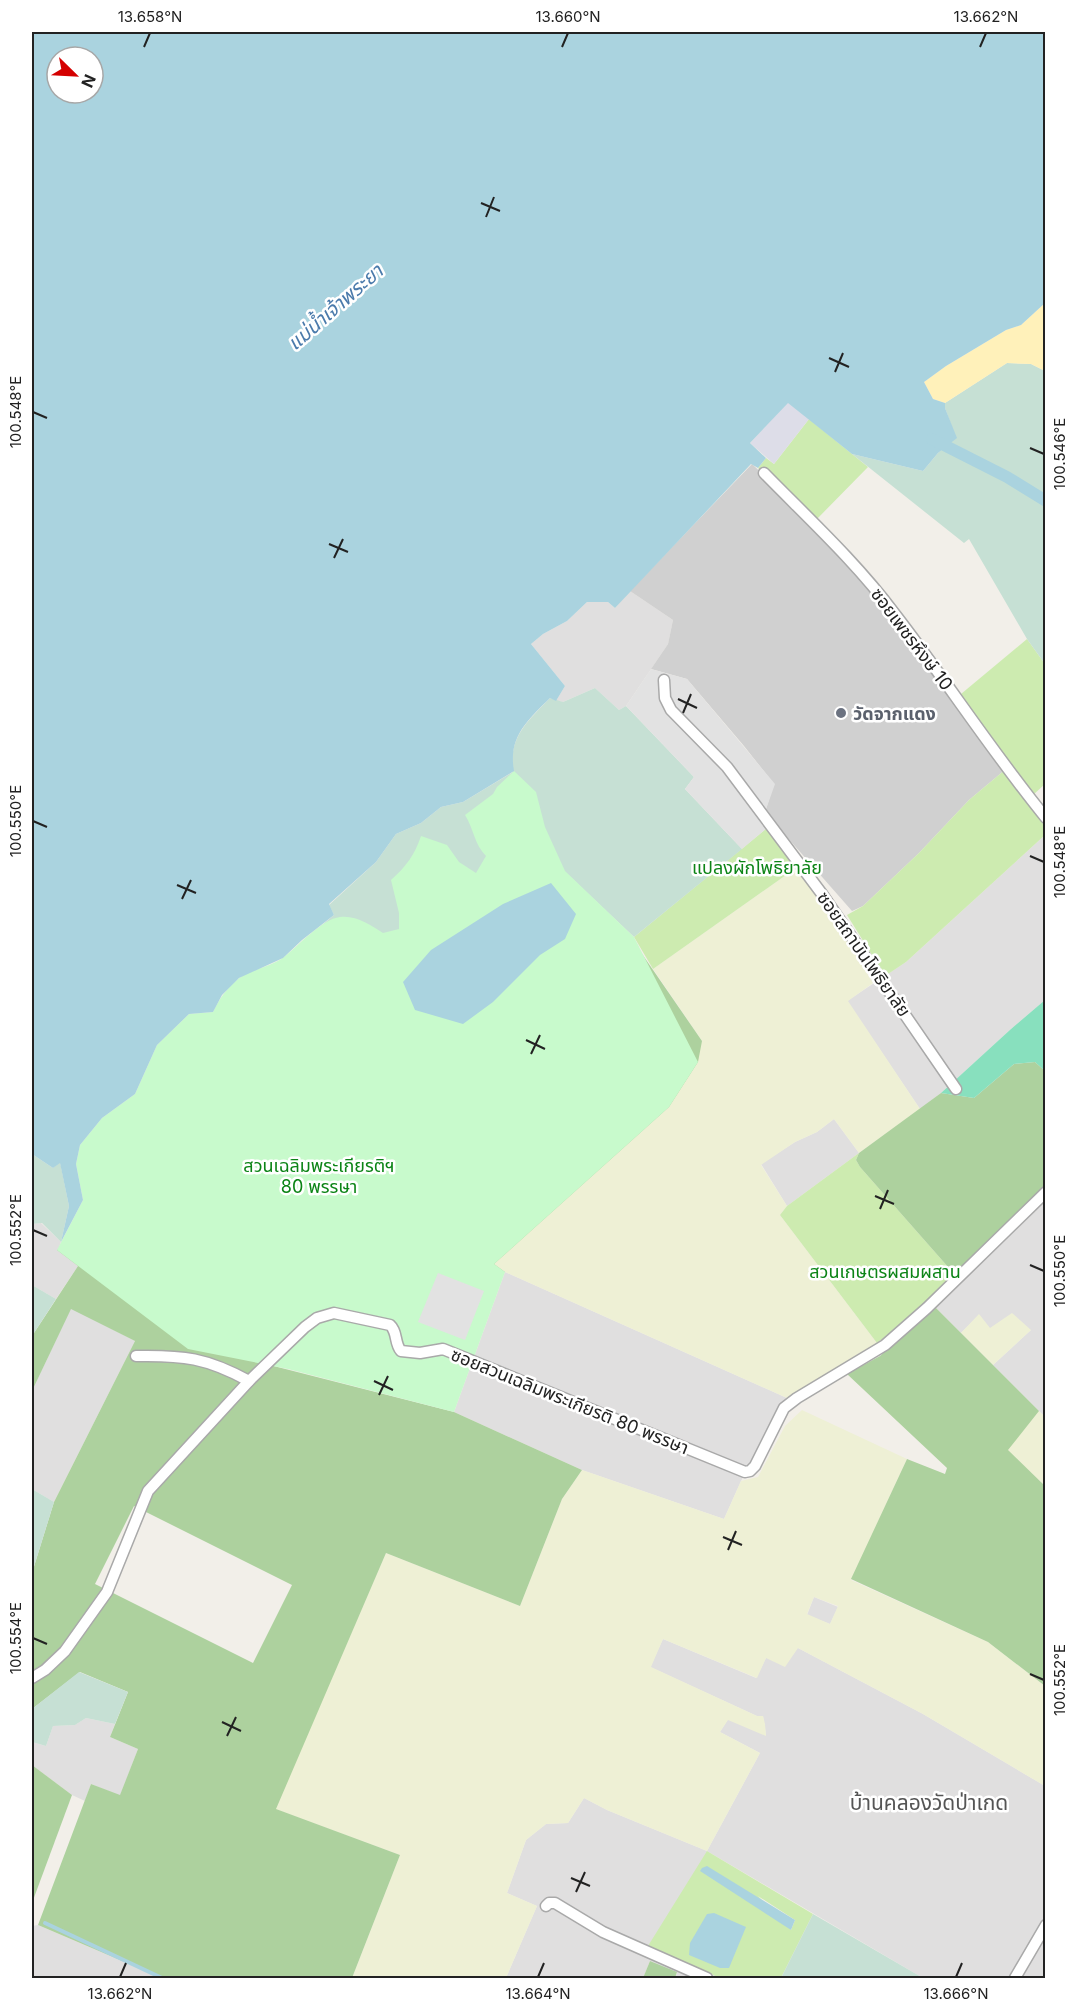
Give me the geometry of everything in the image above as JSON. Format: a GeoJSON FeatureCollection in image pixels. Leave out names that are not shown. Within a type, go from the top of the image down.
{"type":"FeatureCollection","features":[{"type":"Feature","properties":{"kind":"street","name":"ซอยเพชรหึงษ์ 10"},"geometry":{"type":"LineString","coordinates":[[764,472],[864,576],[894,612],[1009,773],[1046,818]]}},
{"type":"Feature","properties":{"kind":"street","name":"ซอยสถาบันโพธิยาลัย"},"geometry":{"type":"LineString","coordinates":[[664,680],[665,698],[672,710],[727,767],[822,894],[956,1089]]}},
{"type":"Feature","properties":{"kind":"street","name":"ซอยสวนเฉลิมพระเกียรติ 80 พรรษา"},"geometry":{"type":"LineString","coordinates":[[32,1678],[65,1652],[107,1592],[148,1491],[249,1381],[317,1318],[334,1313],[390,1325],[395,1332],[401,1351],[420,1353],[443,1349],[745,1472],[756,1466],[784,1408],[885,1345],[927,1308],[1046,1192]]}},
{"type":"Feature","properties":{"kind":"street"},"geometry":{"type":"LineString","coordinates":[[136,1356],[193,1358],[229,1370],[249,1381]]}},
{"type":"Feature","properties":{"kind":"street"},"geometry":{"type":"LineString","coordinates":[[546,1906],[549,1903],[555,1903],[603,1932],[707,1978]]}},
{"type":"Feature","properties":{"kind":"street"},"geometry":{"type":"LineString","coordinates":[[1015,1978],[1046,1925]]}},
{"type":"Feature","properties":{"kind":"shaded area"},"geometry":{"type":"Polygon","coordinates":[[[788,402],[809,419],[774,464],[750,443],[788,402]]]}},
{"type":"Feature","properties":{"kind":"shaded area","name":"วัดจากแดง"},"geometry":{"type":"Polygon","coordinates":[[[752,464],[864,576],[1006,769],[969,800],[919,853],[863,906],[852,911],[765,812],[774,784],[744,746],[687,679],[651,669],[668,644],[673,620],[630,591],[752,464]]]}},
{"type":"Feature","properties":{"kind":"shaded area"},"geometry":{"type":"Polygon","coordinates":[[[630,591],[673,620],[668,644],[626,706],[619,710],[595,688],[563,702],[556,701],[565,686],[531,644],[543,634],[567,621],[587,602],[608,602],[615,608],[630,591]]]}},
{"type":"Feature","properties":{"kind":"shaded area"},"geometry":{"type":"Polygon","coordinates":[[[651,669],[687,679],[775,784],[765,812],[767,828],[742,849],[685,789],[694,777],[626,706],[651,669]]]}},
{"type":"Feature","properties":{"kind":"shaded area"},"geometry":{"type":"Polygon","coordinates":[[[1045,835],[1045,1000],[920,1109],[847,1001],[906,962],[1045,835]]]}},
{"type":"Feature","properties":{"kind":"shaded area"},"geometry":{"type":"Polygon","coordinates":[[[834,1119],[859,1153],[787,1206],[761,1164],[795,1142],[817,1132],[834,1119]]]}},
{"type":"Feature","properties":{"kind":"shaded area"},"geometry":{"type":"Polygon","coordinates":[[[1045,1202],[1045,1417],[993,1365],[1031,1330],[990,1329],[979,1315],[961,1333],[935,1307],[1045,1202]]]}},
{"type":"Feature","properties":{"kind":"shaded area"},"geometry":{"type":"Polygon","coordinates":[[[41,1223],[61,1242],[58,1250],[78,1266],[56,1299],[32,1285],[32,1224],[41,1223]]]}},
{"type":"Feature","properties":{"kind":"shaded area"},"geometry":{"type":"Polygon","coordinates":[[[505,1272],[787,1398],[741,1481],[724,1519],[582,1470],[454,1412],[505,1272]]]}},
{"type":"Feature","properties":{"kind":"shaded area"},"geometry":{"type":"Polygon","coordinates":[[[438,1273],[484,1291],[465,1340],[418,1322],[438,1273]]]}},
{"type":"Feature","properties":{"kind":"shaded area"},"geometry":{"type":"Polygon","coordinates":[[[71,1308],[135,1341],[54,1502],[32,1489],[32,1391],[71,1308]]]}},
{"type":"Feature","properties":{"kind":"shaded area"},"geometry":{"type":"Polygon","coordinates":[[[814,1597],[838,1607],[830,1624],[807,1615],[814,1597]]]}},
{"type":"Feature","properties":{"kind":"shaded area"},"geometry":{"type":"Polygon","coordinates":[[[663,1639],[756,1678],[766,1658],[798,1648],[923,1714],[1045,1786],[1045,1978],[923,1978],[707,1851],[760,1753],[720,1732],[728,1719],[766,1735],[763,1716],[757,1716],[650,1667],[663,1639]]]}},
{"type":"Feature","properties":{"kind":"shaded area"},"geometry":{"type":"Polygon","coordinates":[[[86,1718],[115,1724],[110,1737],[138,1749],[120,1796],[91,1784],[85,1801],[72,1795],[32,1765],[32,1742],[46,1746],[53,1726],[75,1725],[86,1718]]]}},
{"type":"Feature","properties":{"kind":"shaded area"},"geometry":{"type":"Polygon","coordinates":[[[584,1798],[607,1810],[707,1851],[717,1978],[675,1978],[677,1973],[650,1961],[643,1978],[506,1978],[537,1906],[507,1893],[526,1840],[546,1824],[568,1823],[584,1798]]]}},
{"type":"Feature","properties":{"kind":"shaded area"},"geometry":{"type":"Polygon","coordinates":[[[38,1925],[162,1978],[32,1978],[32,1926],[38,1925]]]}},
{"type":"Feature","properties":{"kind":"green space"},"geometry":{"type":"Polygon","coordinates":[[[1007,363],[1031,364],[1045,371],[1045,664],[1027,639],[969,539],[964,543],[852,454],[923,471],[938,453],[956,438],[945,403],[1007,363]]]}},
{"type":"Feature","properties":{"kind":"green space"},"geometry":{"type":"Polygon","coordinates":[[[809,419],[868,467],[816,520],[758,468],[766,458],[774,464],[809,419]]]}},
{"type":"Feature","properties":{"kind":"green space"},"geometry":{"type":"Polygon","coordinates":[[[1027,639],[1045,664],[1045,784],[1033,795],[990,738],[961,694],[1027,639]]]}},
{"type":"Feature","properties":{"kind":"green space"},"geometry":{"type":"Polygon","coordinates":[[[595,688],[619,710],[626,706],[694,777],[685,789],[742,849],[634,937],[564,871],[431,950],[316,930],[334,915],[329,905],[376,862],[396,834],[421,823],[441,807],[463,802],[513,772],[514,749],[521,730],[550,698],[563,702],[595,688]]]}},
{"type":"Feature","properties":{"kind":"green space"},"geometry":{"type":"Polygon","coordinates":[[[1006,769],[1045,827],[1045,835],[906,962],[885,976],[847,915],[863,906],[919,853],[969,800],[1006,769]]]}},
{"type":"Feature","properties":{"kind":"green space","name":"สวนเฉลิมพระเกียรติฯ 80 พรรษา"},"geometry":{"type":"Polygon","coordinates":[[[514,771],[536,792],[545,827],[565,871],[634,937],[698,1062],[669,1107],[494,1264],[505,1272],[454,1412],[288,1369],[188,1349],[57,1250],[83,1200],[76,1164],[80,1145],[102,1118],[135,1094],[157,1045],[189,1014],[213,1012],[230,986],[238,979],[284,957],[318,928],[333,919],[346,917],[357,919],[383,933],[399,929],[399,913],[391,880],[409,860],[421,836],[447,845],[459,862],[476,873],[486,856],[465,815],[493,794],[514,771]]]}},
{"type":"Feature","properties":{"kind":"green space","name":"แปลงผักโพธิยาลัย"},"geometry":{"type":"Polygon","coordinates":[[[767,828],[796,868],[653,969],[634,937],[767,828]]]}},
{"type":"Feature","properties":{"kind":"green space"},"geometry":{"type":"Polygon","coordinates":[[[796,868],[816,891],[873,983],[848,1001],[920,1109],[859,1153],[834,1119],[817,1132],[795,1142],[761,1165],[787,1206],[780,1215],[877,1343],[787,1398],[505,1272],[493,1264],[669,1107],[702,1041],[653,969],[796,868]]]}},
{"type":"Feature","properties":{"kind":"green space"},"geometry":{"type":"Polygon","coordinates":[[[631,938],[702,1041],[698,1062],[669,1107],[494,1264],[505,1272],[254,1361],[454,1412],[582,1470],[562,1499],[520,1606],[386,1553],[276,1809],[400,1855],[352,1978],[162,1978],[38,1925],[91,1784],[120,1795],[138,1749],[110,1737],[128,1692],[80,1672],[32,1709],[32,1573],[54,1502],[135,1341],[71,1309],[32,1391],[32,1336],[78,1266],[57,1250],[631,938]],[[134,1506],[95,1584],[253,1663],[292,1585],[134,1506]]]}},
{"type":"Feature","properties":{"kind":"green space"},"geometry":{"type":"Polygon","coordinates":[[[1045,1000],[1045,1071],[1035,1062],[1014,1064],[974,1098],[941,1093],[1011,1029],[1045,1000]]]}},
{"type":"Feature","properties":{"kind":"green space"},"geometry":{"type":"Polygon","coordinates":[[[1035,1062],[1045,1071],[1045,1185],[956,1276],[856,1160],[859,1153],[941,1093],[974,1098],[1014,1064],[1035,1062]]]}},
{"type":"Feature","properties":{"kind":"green space","name":"สวนเกษตรผสมผสาน"},"geometry":{"type":"Polygon","coordinates":[[[859,1153],[856,1160],[860,1167],[956,1276],[909,1319],[877,1343],[780,1215],[787,1206],[859,1153]]]}},
{"type":"Feature","properties":{"kind":"green space"},"geometry":{"type":"Polygon","coordinates":[[[32,1154],[53,1168],[60,1162],[69,1206],[61,1242],[42,1223],[32,1224],[32,1154]]]}},
{"type":"Feature","properties":{"kind":"green space"},"geometry":{"type":"Polygon","coordinates":[[[32,1285],[56,1299],[32,1336],[32,1285]]]}},
{"type":"Feature","properties":{"kind":"green space"},"geometry":{"type":"Polygon","coordinates":[[[935,1307],[1039,1411],[1008,1450],[1045,1486],[1045,1686],[988,1642],[851,1579],[907,1459],[945,1474],[947,1468],[847,1374],[880,1356],[935,1307]]]}},
{"type":"Feature","properties":{"kind":"green space"},"geometry":{"type":"Polygon","coordinates":[[[1012,1313],[1031,1330],[993,1365],[961,1333],[979,1314],[990,1328],[1012,1313]]]}},
{"type":"Feature","properties":{"kind":"green space"},"geometry":{"type":"Polygon","coordinates":[[[802,1410],[907,1459],[851,1580],[988,1642],[1045,1686],[1045,1786],[923,1714],[798,1648],[785,1667],[766,1658],[757,1678],[663,1639],[651,1667],[757,1716],[763,1716],[765,1724],[766,1736],[728,1720],[720,1732],[760,1753],[707,1851],[607,1810],[584,1798],[568,1823],[546,1824],[526,1840],[507,1893],[537,1906],[506,1978],[352,1978],[400,1855],[275,1809],[386,1553],[520,1606],[562,1499],[582,1470],[724,1519],[741,1481],[758,1477],[785,1426],[802,1410]],[[814,1597],[807,1614],[830,1624],[838,1606],[814,1597]]]}},
{"type":"Feature","properties":{"kind":"green space"},"geometry":{"type":"Polygon","coordinates":[[[1039,1411],[1045,1417],[1045,1486],[1007,1450],[1039,1411]]]}},
{"type":"Feature","properties":{"kind":"green space"},"geometry":{"type":"Polygon","coordinates":[[[32,1489],[54,1502],[32,1573],[32,1489]]]}},
{"type":"Feature","properties":{"kind":"green space"},"geometry":{"type":"Polygon","coordinates":[[[79,1672],[128,1692],[115,1724],[86,1718],[75,1725],[53,1726],[46,1746],[32,1742],[32,1709],[79,1672]]]}},
{"type":"Feature","properties":{"kind":"green space"},"geometry":{"type":"Polygon","coordinates":[[[32,1765],[72,1795],[32,1903],[32,1765]]]}},
{"type":"Feature","properties":{"kind":"green space"},"geometry":{"type":"Polygon","coordinates":[[[707,1851],[813,1914],[781,1978],[720,1978],[648,1946],[707,1851]],[[758,1896],[791,1930],[795,1920],[758,1896]]]}},
{"type":"Feature","properties":{"kind":"green space"},"geometry":{"type":"Polygon","coordinates":[[[813,1914],[923,1978],[781,1978],[813,1914]]]}},
{"type":"Feature","properties":{"kind":"green space"},"geometry":{"type":"Polygon","coordinates":[[[650,1961],[677,1972],[675,1978],[643,1978],[650,1961]]]}},
{"type":"Feature","properties":{"kind":"sand"},"geometry":{"type":"Polygon","coordinates":[[[1045,303],[1045,371],[1031,364],[1007,363],[945,403],[933,399],[924,382],[1006,330],[1021,325],[1045,303]]]}},
{"type":"Feature","properties":{"kind":"water","name":"แม่น้ำเจ้าพระยา"},"geometry":{"type":"Polygon","coordinates":[[[32,32],[1046,32],[1045,303],[1021,325],[1006,330],[924,382],[933,399],[945,403],[957,438],[938,453],[923,471],[852,454],[788,403],[750,443],[766,458],[758,468],[751,464],[615,608],[608,602],[587,602],[567,621],[543,634],[531,644],[565,686],[556,701],[550,698],[521,730],[514,748],[514,771],[463,802],[441,807],[421,823],[396,834],[376,862],[329,904],[334,915],[283,958],[239,978],[222,995],[213,1012],[189,1014],[157,1045],[135,1094],[102,1118],[80,1145],[76,1164],[83,1200],[61,1242],[69,1206],[60,1163],[53,1168],[32,1154],[32,32]]]}},
{"type":"Feature","properties":{"kind":"water"},"geometry":{"type":"Polygon","coordinates":[[[551,883],[576,914],[565,939],[540,955],[493,1002],[463,1024],[415,1010],[403,982],[431,950],[503,904],[551,883]]]}},
{"type":"Feature","properties":{"kind":"water"},"geometry":{"type":"Polygon","coordinates":[[[707,1866],[795,1920],[791,1930],[700,1871],[707,1866]]]}},
{"type":"Feature","properties":{"kind":"water"},"geometry":{"type":"Polygon","coordinates":[[[714,1913],[746,1927],[729,1968],[720,1968],[689,1955],[690,1943],[707,1914],[714,1913]]]}},
{"type":"Feature","properties":{"kind":"waterway"},"geometry":{"type":"LineString","coordinates":[[932,439],[1007,477],[1046,501]]}},
{"type":"Feature","properties":{"kind":"waterway"},"geometry":{"type":"LineString","coordinates":[[45,1923],[162,1978]]}},
{"type":"Feature","properties":{"kind":"place","name":"วัดจากแดง"},"geometry":{"type":"Point","coordinates":[841,713]}},
{"type":"Feature","properties":{"kind":"district","name":"บ้านคลองวัดป่าเกด"},"geometry":{"type":"Point","coordinates":[929,1802]}}]}
